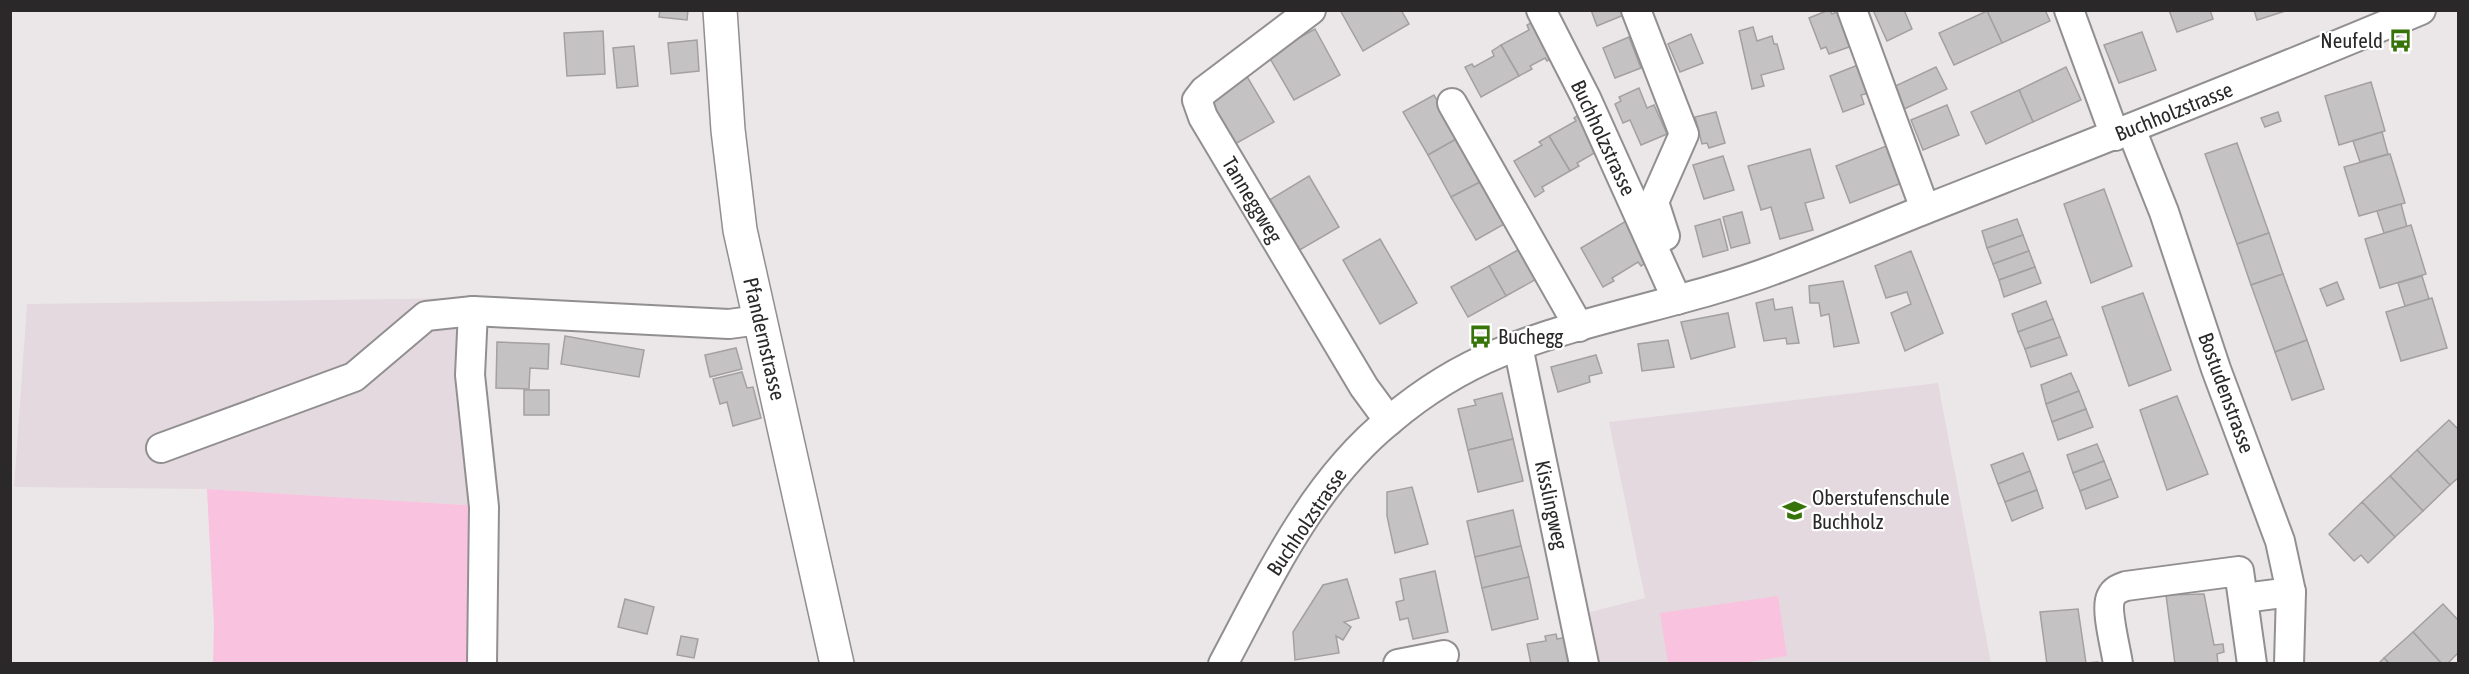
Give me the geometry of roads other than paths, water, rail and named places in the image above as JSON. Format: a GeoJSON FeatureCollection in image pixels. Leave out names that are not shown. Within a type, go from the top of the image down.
{"type":"FeatureCollection","features":[{"type":"Feature","properties":{"kind":"main road","name":"Pfandernstrasse"},"geometry":{"type":"LineString","coordinates":[[720,10],[728,130],[740,230],[837,663]]}},
{"type":"Feature","properties":{"kind":"street","name":"Tanneggweg"},"geometry":{"type":"LineString","coordinates":[[1311,10],[1204,91],[1197,100],[1203,117],[1364,387],[1389,421]]}},
{"type":"Feature","properties":{"kind":"street","name":"Buchholzstrasse"},"geometry":{"type":"LineString","coordinates":[[1541,10],[1684,298]]}},
{"type":"Feature","properties":{"kind":"street"},"geometry":{"type":"LineString","coordinates":[[1636,10],[1684,134],[1653,202],[1684,298]]}},
{"type":"Feature","properties":{"kind":"street"},"geometry":{"type":"LineString","coordinates":[[1852,10],[1925,209]]}},
{"type":"Feature","properties":{"kind":"street","name":"Bostudenstrasse"},"geometry":{"type":"LineString","coordinates":[[2069,10],[2123,132],[2164,212],[2216,369],[2280,541],[2291,592],[2289,663]]}},
{"type":"Feature","properties":{"kind":"street","name":"Buchholzstrasse"},"geometry":{"type":"LineString","coordinates":[[1223,663],[1277,564],[1318,497],[1346,462],[1389,421],[1413,402],[1456,375],[1518,346],[1772,270],[2123,132],[2418,11]]}},
{"type":"Feature","properties":{"kind":"street"},"geometry":{"type":"LineString","coordinates":[[1452,103],[1579,327]]}},
{"type":"Feature","properties":{"kind":"street"},"geometry":{"type":"LineString","coordinates":[[161,448],[354,377],[426,316],[473,311],[729,324],[759,320]]}},
{"type":"Feature","properties":{"kind":"street"},"geometry":{"type":"LineString","coordinates":[[473,311],[470,375],[484,507],[482,663]]}},
{"type":"Feature","properties":{"kind":"street","name":"Kisslingweg"},"geometry":{"type":"LineString","coordinates":[[1518,346],[1584,663]]}},
{"type":"Feature","properties":{"kind":"street"},"geometry":{"type":"LineString","coordinates":[[2118,663],[2109,607],[2110,597],[2117,589],[2239,571],[2252,663]]}},
{"type":"Feature","properties":{"kind":"street"},"geometry":{"type":"LineString","coordinates":[[2244,598],[2291,592]]}},
{"type":"Feature","properties":{"kind":"street"},"geometry":{"type":"LineString","coordinates":[[1398,663],[1444,655]]}},
{"type":"Feature","properties":{"kind":"place","name":"Neufeld"},"geometry":{"type":"Point","coordinates":[2401,41]}},
{"type":"Feature","properties":{"kind":"place","name":"Buchegg"},"geometry":{"type":"Point","coordinates":[1480,337]}},
{"type":"Feature","properties":{"kind":"place","name":"Oberstufenschule Buchholz"},"geometry":{"type":"Point","coordinates":[1794,510]}}]}
